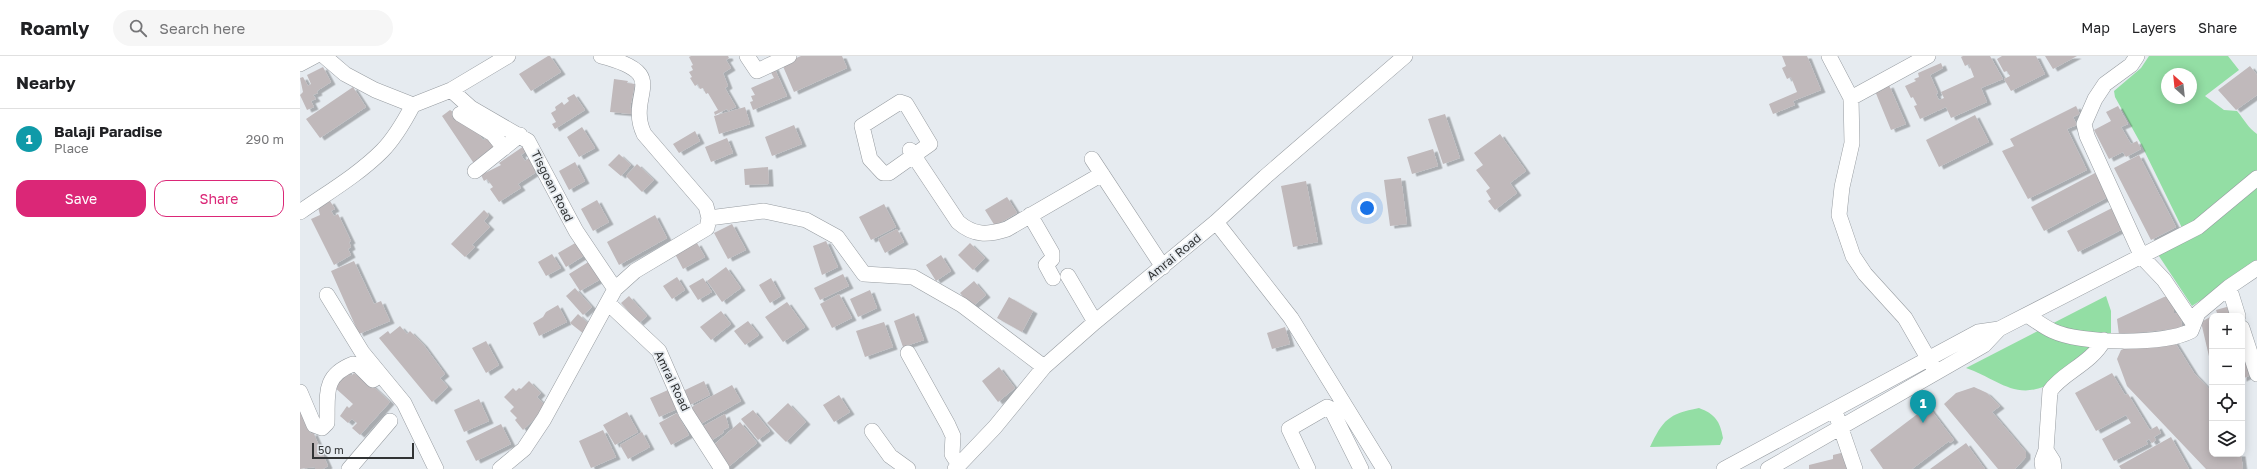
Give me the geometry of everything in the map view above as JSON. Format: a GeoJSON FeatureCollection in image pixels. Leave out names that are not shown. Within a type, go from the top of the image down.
{"type":"FeatureCollection","features":[{"type":"Feature","properties":{"kind":"street"},"geometry":{"type":"LineString","coordinates":[[300,64],[315,56]]}},
{"type":"Feature","properties":{"kind":"street"},"geometry":{"type":"LineString","coordinates":[[324,56],[345,74],[375,90],[413,105]]}},
{"type":"Feature","properties":{"kind":"street"},"geometry":{"type":"LineString","coordinates":[[300,212],[364,167],[382,151],[401,128],[413,105],[450,90],[508,56]]}},
{"type":"Feature","properties":{"kind":"street"},"geometry":{"type":"LineString","coordinates":[[747,56],[757,71],[789,56]]}},
{"type":"Feature","properties":{"kind":"street","name":"Amrai Road"},"geometry":{"type":"LineString","coordinates":[[957,467],[995,428],[1044,367],[1095,322],[1216,222],[1265,177],[1405,56]]}},
{"type":"Feature","properties":{"kind":"street"},"geometry":{"type":"LineString","coordinates":[[1829,56],[1851,98],[1852,143],[1842,187],[1839,215],[1853,256],[1865,274],[1905,318],[1936,372]]}},
{"type":"Feature","properties":{"kind":"street"},"geometry":{"type":"LineString","coordinates":[[1851,98],[1928,56]]}},
{"type":"Feature","properties":{"kind":"street"},"geometry":{"type":"LineString","coordinates":[[2137,56],[2131,65],[2105,84],[2087,114],[2084,124],[2086,136],[2142,257],[2164,280],[2193,323]]}},
{"type":"Feature","properties":{"kind":"street"},"geometry":{"type":"LineString","coordinates":[[500,469],[524,449],[544,419],[609,304],[615,289],[635,272],[707,228],[709,218],[706,206],[644,134],[640,125],[639,115],[644,92],[643,81],[636,69],[626,62],[606,57]]}},
{"type":"Feature","properties":{"kind":"street","name":"Tisgoan Road"},"geometry":{"type":"LineString","coordinates":[[450,90],[471,108],[520,136],[534,148],[550,184],[576,231],[615,289]]}},
{"type":"Feature","properties":{"kind":"street"},"geometry":{"type":"LineString","coordinates":[[900,102],[904,102],[930,141],[928,146],[912,153],[889,173],[883,173],[870,159],[862,129],[863,123],[900,102]]}},
{"type":"Feature","properties":{"kind":"street"},"geometry":{"type":"LineString","coordinates":[[460,114],[493,134],[504,148]]}},
{"type":"Feature","properties":{"kind":"street"},"geometry":{"type":"LineString","coordinates":[[475,171],[520,136]]}},
{"type":"Feature","properties":{"kind":"street"},"geometry":{"type":"LineString","coordinates":[[912,153],[958,222],[965,228],[978,233],[990,234],[1007,228],[1102,174]]}},
{"type":"Feature","properties":{"kind":"street"},"geometry":{"type":"LineString","coordinates":[[1092,159],[1162,267]]}},
{"type":"Feature","properties":{"kind":"street"},"geometry":{"type":"LineString","coordinates":[[1777,467],[1841,427],[1984,345],[1999,330],[2198,227],[2257,178]]}},
{"type":"Feature","properties":{"kind":"street"},"geometry":{"type":"LineString","coordinates":[[709,218],[764,211],[806,220],[837,237],[864,274],[896,274],[913,277],[962,305],[1044,367]]}},
{"type":"Feature","properties":{"kind":"street"},"geometry":{"type":"LineString","coordinates":[[1030,215],[1052,253],[1052,259],[1046,264],[1061,277],[1095,322]]}},
{"type":"Feature","properties":{"kind":"street"},"geometry":{"type":"LineString","coordinates":[[1216,222],[1291,318],[1384,469]]}},
{"type":"Feature","properties":{"kind":"street"},"geometry":{"type":"LineString","coordinates":[[2027,315],[2054,331],[2079,338],[2127,341],[2182,335],[2191,331],[2198,313],[2229,286],[2257,268]]}},
{"type":"Feature","properties":{"kind":"street"},"geometry":{"type":"LineString","coordinates":[[2229,286],[2237,313]]}},
{"type":"Feature","properties":{"kind":"street"},"geometry":{"type":"LineString","coordinates":[[327,295],[362,352],[404,403],[436,469]]}},
{"type":"Feature","properties":{"kind":"street","name":"Amrai Road"},"geometry":{"type":"LineString","coordinates":[[609,304],[659,351],[686,413],[722,469]]}},
{"type":"Feature","properties":{"kind":"street"},"geometry":{"type":"LineString","coordinates":[[1724,469],[1978,332],[1999,330]]}},
{"type":"Feature","properties":{"kind":"street"},"geometry":{"type":"LineString","coordinates":[[2245,337],[2257,374]]}},
{"type":"Feature","properties":{"kind":"street"},"geometry":{"type":"LineString","coordinates":[[2043,469],[2042,461],[2046,450],[2050,391],[2053,386],[2100,348],[2104,340]]}},
{"type":"Feature","properties":{"kind":"street"},"geometry":{"type":"LineString","coordinates":[[908,353],[953,436],[952,454],[957,467]]}},
{"type":"Feature","properties":{"kind":"street"},"geometry":{"type":"LineString","coordinates":[[300,392],[314,425],[322,428],[327,423],[327,387],[331,379],[338,372],[353,364],[358,365],[373,380],[380,374]]}},
{"type":"Feature","properties":{"kind":"street"},"geometry":{"type":"LineString","coordinates":[[1308,469],[1291,435],[1290,427],[1327,407],[1331,409],[1362,469]]}},
{"type":"Feature","properties":{"kind":"street"},"geometry":{"type":"LineString","coordinates":[[1834,409],[1855,469]]}},
{"type":"Feature","properties":{"kind":"street"},"geometry":{"type":"LineString","coordinates":[[349,469],[390,421]]}},
{"type":"Feature","properties":{"kind":"street"},"geometry":{"type":"LineString","coordinates":[[872,431],[890,456],[908,469]]}},
{"type":"Feature","properties":{"kind":"street"},"geometry":{"type":"LineString","coordinates":[[1291,435],[1285,438],[1284,441],[1297,469]]}},
{"type":"Feature","properties":{"kind":"street"},"geometry":{"type":"LineString","coordinates":[[2046,450],[2053,461],[2054,469]]}},
{"type":"Feature","properties":{"kind":"green space"},"geometry":{"type":"Polygon","coordinates":[[[2149,56],[2228,56],[2239,70],[2205,96],[2224,110],[2237,111],[2257,134],[2257,263],[2192,306],[2157,253],[2185,234],[2141,144],[2115,97],[2114,91],[2141,68],[2149,56]]]}},
{"type":"Feature","properties":{"kind":"green space"},"geometry":{"type":"Polygon","coordinates":[[[2106,296],[2111,311],[2111,335],[2045,386],[2034,390],[2014,389],[2004,386],[1966,368],[2106,296]]]}},
{"type":"Feature","properties":{"kind":"green space"},"geometry":{"type":"Polygon","coordinates":[[[1699,408],[1709,413],[1716,419],[1723,438],[1720,445],[1650,447],[1663,424],[1673,416],[1699,408]]]}},
{"type":"Feature","properties":{"kind":"building"},"geometry":{"type":"Polygon","coordinates":[[[550,56],[561,72],[531,91],[519,74],[550,56]]]}},
{"type":"Feature","properties":{"kind":"building"},"geometry":{"type":"Polygon","coordinates":[[[728,56],[729,58],[726,60],[731,68],[723,73],[728,86],[725,88],[736,107],[728,111],[727,109],[715,115],[714,112],[718,110],[708,93],[706,94],[703,88],[700,89],[698,84],[695,86],[690,78],[692,77],[689,72],[693,70],[691,66],[693,65],[689,57],[728,56]]]}},
{"type":"Feature","properties":{"kind":"building"},"geometry":{"type":"Polygon","coordinates":[[[801,56],[842,56],[847,68],[794,92],[782,64],[801,56]]]}},
{"type":"Feature","properties":{"kind":"building"},"geometry":{"type":"Polygon","coordinates":[[[1782,56],[1807,56],[1821,90],[1793,101],[1795,105],[1773,114],[1769,104],[1797,92],[1791,77],[1787,79],[1782,68],[1786,66],[1782,56]]]}},
{"type":"Feature","properties":{"kind":"building"},"geometry":{"type":"Polygon","coordinates":[[[1990,56],[2003,79],[1981,88],[1987,102],[1951,118],[1946,107],[1920,119],[1914,106],[1917,105],[1913,97],[1911,98],[1905,86],[1916,81],[1914,79],[1919,77],[1918,73],[1941,63],[1943,68],[1930,75],[1938,93],[1936,94],[1939,100],[1944,98],[1941,92],[1974,77],[1969,64],[1965,66],[1961,57],[1990,56]]]}},
{"type":"Feature","properties":{"kind":"building"},"geometry":{"type":"Polygon","coordinates":[[[2002,56],[2036,56],[2045,74],[2011,91],[2004,79],[2010,76],[2007,71],[2004,72],[1997,59],[2002,56]]]}},
{"type":"Feature","properties":{"kind":"building"},"geometry":{"type":"Polygon","coordinates":[[[2045,56],[2077,56],[2053,69],[2045,56]]]}},
{"type":"Feature","properties":{"kind":"building"},"geometry":{"type":"Polygon","coordinates":[[[2250,66],[2257,75],[2257,95],[2236,110],[2218,90],[2250,66]]]}},
{"type":"Feature","properties":{"kind":"building"},"geometry":{"type":"Polygon","coordinates":[[[323,67],[331,82],[317,91],[318,93],[313,95],[316,99],[311,101],[314,107],[307,110],[300,95],[303,92],[300,78],[303,77],[308,86],[311,84],[307,75],[323,67]]]}},
{"type":"Feature","properties":{"kind":"building"},"geometry":{"type":"Polygon","coordinates":[[[774,67],[787,96],[753,110],[750,102],[753,101],[751,96],[755,95],[751,88],[774,78],[769,69],[774,67]]]}},
{"type":"Feature","properties":{"kind":"building"},"geometry":{"type":"Polygon","coordinates":[[[614,79],[628,81],[627,83],[635,84],[630,108],[632,109],[632,114],[610,112],[614,79]]]}},
{"type":"Feature","properties":{"kind":"building"},"geometry":{"type":"Polygon","coordinates":[[[1889,85],[1906,124],[1891,130],[1875,91],[1889,85]]]}},
{"type":"Feature","properties":{"kind":"building"},"geometry":{"type":"Polygon","coordinates":[[[353,87],[366,107],[320,138],[306,119],[353,87]]]}},
{"type":"Feature","properties":{"kind":"building"},"geometry":{"type":"Polygon","coordinates":[[[574,94],[585,110],[555,129],[552,124],[556,122],[551,113],[556,110],[555,107],[562,102],[564,105],[569,101],[567,98],[574,94]]]}},
{"type":"Feature","properties":{"kind":"building"},"geometry":{"type":"Polygon","coordinates":[[[2076,106],[2080,114],[2073,117],[2077,125],[2067,129],[2087,170],[2028,199],[2002,151],[2014,146],[2010,139],[2076,106]]]}},
{"type":"Feature","properties":{"kind":"building"},"geometry":{"type":"Polygon","coordinates":[[[2118,106],[2128,124],[2121,127],[2131,144],[2137,141],[2141,149],[2126,157],[2123,152],[2109,159],[2094,130],[2111,121],[2106,112],[2118,106]]]}},
{"type":"Feature","properties":{"kind":"building"},"geometry":{"type":"Polygon","coordinates":[[[745,107],[750,124],[719,134],[714,116],[745,107]]]}},
{"type":"Feature","properties":{"kind":"building"},"geometry":{"type":"Polygon","coordinates":[[[450,110],[464,119],[469,128],[473,126],[483,140],[487,138],[498,146],[477,159],[479,162],[475,165],[442,116],[450,110]]]}},
{"type":"Feature","properties":{"kind":"building"},"geometry":{"type":"Polygon","coordinates":[[[1445,114],[1460,158],[1443,164],[1428,119],[1445,114]]]}},
{"type":"Feature","properties":{"kind":"building"},"geometry":{"type":"Polygon","coordinates":[[[1975,115],[1989,142],[1939,167],[1926,140],[1975,115]]]}},
{"type":"Feature","properties":{"kind":"building"},"geometry":{"type":"Polygon","coordinates":[[[794,125],[802,144],[772,156],[765,137],[794,125]]]}},
{"type":"Feature","properties":{"kind":"building"},"geometry":{"type":"Polygon","coordinates":[[[582,127],[595,148],[579,157],[567,137],[582,127]]]}},
{"type":"Feature","properties":{"kind":"building"},"geometry":{"type":"Polygon","coordinates":[[[695,131],[700,141],[679,153],[673,144],[695,131]]]}},
{"type":"Feature","properties":{"kind":"building"},"geometry":{"type":"Polygon","coordinates":[[[1500,134],[1526,171],[1510,183],[1517,193],[1495,210],[1488,201],[1491,199],[1486,191],[1490,188],[1476,170],[1483,165],[1474,153],[1500,134]]]}},
{"type":"Feature","properties":{"kind":"building"},"geometry":{"type":"Polygon","coordinates":[[[727,138],[733,153],[711,162],[705,147],[727,138]]]}},
{"type":"Feature","properties":{"kind":"building"},"geometry":{"type":"Polygon","coordinates":[[[524,146],[527,151],[521,155],[525,161],[529,158],[538,171],[518,184],[521,188],[499,202],[490,189],[493,187],[487,179],[484,181],[481,175],[501,165],[499,163],[524,146]]]}},
{"type":"Feature","properties":{"kind":"building"},"geometry":{"type":"Polygon","coordinates":[[[1433,149],[1438,166],[1412,174],[1407,157],[1433,149]]]}},
{"type":"Feature","properties":{"kind":"building"},"geometry":{"type":"Polygon","coordinates":[[[619,154],[631,165],[621,176],[608,165],[619,154]]]}},
{"type":"Feature","properties":{"kind":"building"},"geometry":{"type":"Polygon","coordinates":[[[2139,155],[2176,227],[2151,240],[2114,168],[2139,155]]]}},
{"type":"Feature","properties":{"kind":"building"},"geometry":{"type":"Polygon","coordinates":[[[575,162],[585,181],[569,190],[559,171],[575,162]]]}},
{"type":"Feature","properties":{"kind":"building"},"geometry":{"type":"Polygon","coordinates":[[[637,164],[654,180],[642,192],[626,176],[637,164]]]}},
{"type":"Feature","properties":{"kind":"building"},"geometry":{"type":"Polygon","coordinates":[[[768,167],[769,184],[745,185],[744,169],[768,167]]]}},
{"type":"Feature","properties":{"kind":"building"},"geometry":{"type":"Polygon","coordinates":[[[2095,173],[2108,197],[2044,231],[2031,207],[2095,173]]]}},
{"type":"Feature","properties":{"kind":"building"},"geometry":{"type":"Polygon","coordinates":[[[1401,178],[1407,224],[1390,226],[1384,180],[1401,178]]]}},
{"type":"Feature","properties":{"kind":"building"},"geometry":{"type":"Polygon","coordinates":[[[1306,181],[1318,242],[1293,247],[1281,186],[1306,181]]]}},
{"type":"Feature","properties":{"kind":"building"},"geometry":{"type":"Polygon","coordinates":[[[1007,197],[1017,213],[995,226],[985,210],[1007,197]]]}},
{"type":"Feature","properties":{"kind":"building"},"geometry":{"type":"Polygon","coordinates":[[[597,200],[609,222],[593,231],[581,209],[597,200]]]}},
{"type":"Feature","properties":{"kind":"building"},"geometry":{"type":"Polygon","coordinates":[[[330,201],[335,209],[331,211],[334,216],[338,214],[351,241],[349,242],[351,247],[348,249],[351,255],[334,265],[311,219],[320,215],[318,207],[330,201]]]}},
{"type":"Feature","properties":{"kind":"building"},"geometry":{"type":"Polygon","coordinates":[[[884,204],[896,227],[871,240],[859,217],[884,204]]]}},
{"type":"Feature","properties":{"kind":"building"},"geometry":{"type":"Polygon","coordinates":[[[2112,208],[2123,229],[2078,252],[2067,231],[2112,208]]]}},
{"type":"Feature","properties":{"kind":"building"},"geometry":{"type":"Polygon","coordinates":[[[484,210],[489,215],[484,221],[490,227],[472,245],[475,247],[465,257],[451,244],[484,210]]]}},
{"type":"Feature","properties":{"kind":"building"},"geometry":{"type":"Polygon","coordinates":[[[655,215],[667,238],[619,265],[607,242],[655,215]]]}},
{"type":"Feature","properties":{"kind":"building"},"geometry":{"type":"Polygon","coordinates":[[[732,224],[746,250],[728,259],[714,233],[732,224]]]}},
{"type":"Feature","properties":{"kind":"building"},"geometry":{"type":"Polygon","coordinates":[[[897,229],[904,242],[885,253],[878,239],[897,229]]]}},
{"type":"Feature","properties":{"kind":"building"},"geometry":{"type":"Polygon","coordinates":[[[826,241],[838,267],[822,275],[813,246],[826,241]]]}},
{"type":"Feature","properties":{"kind":"building"},"geometry":{"type":"Polygon","coordinates":[[[577,242],[585,255],[566,267],[558,253],[577,242]]]}},
{"type":"Feature","properties":{"kind":"building"},"geometry":{"type":"Polygon","coordinates":[[[697,243],[705,257],[683,269],[675,254],[697,243]]]}},
{"type":"Feature","properties":{"kind":"building"},"geometry":{"type":"Polygon","coordinates":[[[970,243],[985,258],[973,270],[958,255],[970,243]]]}},
{"type":"Feature","properties":{"kind":"building"},"geometry":{"type":"Polygon","coordinates":[[[552,254],[561,268],[546,276],[538,262],[552,254]]]}},
{"type":"Feature","properties":{"kind":"building"},"geometry":{"type":"Polygon","coordinates":[[[941,255],[951,271],[936,281],[926,265],[941,255]]]}},
{"type":"Feature","properties":{"kind":"building"},"geometry":{"type":"Polygon","coordinates":[[[354,261],[374,304],[381,301],[390,321],[359,334],[331,271],[354,261]]]}},
{"type":"Feature","properties":{"kind":"building"},"geometry":{"type":"Polygon","coordinates":[[[590,261],[601,279],[580,291],[569,274],[590,261]]]}},
{"type":"Feature","properties":{"kind":"building"},"geometry":{"type":"Polygon","coordinates":[[[726,267],[741,288],[722,302],[707,281],[726,267]]]}},
{"type":"Feature","properties":{"kind":"building"},"geometry":{"type":"Polygon","coordinates":[[[843,274],[849,286],[820,300],[814,288],[843,274]]]}},
{"type":"Feature","properties":{"kind":"building"},"geometry":{"type":"Polygon","coordinates":[[[677,277],[685,290],[672,299],[663,286],[677,277]]]}},
{"type":"Feature","properties":{"kind":"building"},"geometry":{"type":"Polygon","coordinates":[[[703,278],[712,292],[698,300],[689,286],[703,278]]]}},
{"type":"Feature","properties":{"kind":"building"},"geometry":{"type":"Polygon","coordinates":[[[771,278],[781,296],[770,303],[759,285],[771,278]]]}},
{"type":"Feature","properties":{"kind":"building"},"geometry":{"type":"Polygon","coordinates":[[[974,281],[986,295],[972,307],[960,293],[974,281]]]}},
{"type":"Feature","properties":{"kind":"building"},"geometry":{"type":"Polygon","coordinates":[[[575,288],[592,307],[583,315],[566,296],[575,288]]]}},
{"type":"Feature","properties":{"kind":"building"},"geometry":{"type":"Polygon","coordinates":[[[870,290],[877,308],[858,317],[850,299],[870,290]]]}},
{"type":"Feature","properties":{"kind":"building"},"geometry":{"type":"Polygon","coordinates":[[[839,294],[852,318],[832,328],[820,304],[839,294]]]}},
{"type":"Feature","properties":{"kind":"building"},"geometry":{"type":"Polygon","coordinates":[[[629,296],[647,316],[639,323],[621,303],[629,296]]]}},
{"type":"Feature","properties":{"kind":"building"},"geometry":{"type":"Polygon","coordinates":[[[2173,296],[2174,313],[2181,314],[2182,328],[2119,335],[2117,319],[2164,297],[2173,296]]]}},
{"type":"Feature","properties":{"kind":"building"},"geometry":{"type":"Polygon","coordinates":[[[1009,297],[1033,311],[1022,332],[997,318],[1009,297]]]}},
{"type":"Feature","properties":{"kind":"building"},"geometry":{"type":"Polygon","coordinates":[[[787,302],[805,327],[783,342],[765,317],[787,302]]]}},
{"type":"Feature","properties":{"kind":"building"},"geometry":{"type":"Polygon","coordinates":[[[558,305],[567,322],[539,336],[533,323],[543,317],[546,312],[558,305]]]}},
{"type":"Feature","properties":{"kind":"building"},"geometry":{"type":"Polygon","coordinates":[[[2230,306],[2232,313],[2217,313],[2216,310],[2230,306]]]}},
{"type":"Feature","properties":{"kind":"building"},"geometry":{"type":"Polygon","coordinates":[[[721,311],[731,324],[711,340],[700,327],[721,311]]]}},
{"type":"Feature","properties":{"kind":"building"},"geometry":{"type":"Polygon","coordinates":[[[914,313],[924,340],[903,347],[894,321],[914,313]]]}},
{"type":"Feature","properties":{"kind":"building"},"geometry":{"type":"Polygon","coordinates":[[[578,314],[591,326],[584,334],[570,323],[578,314]]]}},
{"type":"Feature","properties":{"kind":"building"},"geometry":{"type":"Polygon","coordinates":[[[2209,318],[2209,356],[2201,322],[2209,318]]]}},
{"type":"Feature","properties":{"kind":"building"},"geometry":{"type":"Polygon","coordinates":[[[748,321],[759,335],[745,345],[734,331],[748,321]]]}},
{"type":"Feature","properties":{"kind":"building"},"geometry":{"type":"Polygon","coordinates":[[[884,322],[893,347],[865,357],[856,331],[884,322]]]}},
{"type":"Feature","properties":{"kind":"building"},"geometry":{"type":"Polygon","coordinates":[[[400,326],[407,334],[410,331],[423,344],[445,374],[440,378],[448,387],[432,402],[379,338],[388,331],[390,334],[400,326]]]}},
{"type":"Feature","properties":{"kind":"building"},"geometry":{"type":"Polygon","coordinates":[[[1285,327],[1290,344],[1272,349],[1267,333],[1285,327]]]}},
{"type":"Feature","properties":{"kind":"building"},"geometry":{"type":"Polygon","coordinates":[[[486,341],[499,365],[486,373],[472,348],[486,341]]]}},
{"type":"Feature","properties":{"kind":"building"},"geometry":{"type":"Polygon","coordinates":[[[2174,341],[2194,373],[2209,389],[2209,457],[2241,457],[2243,469],[2206,469],[2127,386],[2117,359],[2121,350],[2130,346],[2174,341]]]}},
{"type":"Feature","properties":{"kind":"building"},"geometry":{"type":"Polygon","coordinates":[[[2245,352],[2253,374],[2245,378],[2245,352]]]}},
{"type":"Feature","properties":{"kind":"building"},"geometry":{"type":"Polygon","coordinates":[[[999,367],[1015,388],[998,402],[982,381],[999,367]]]}},
{"type":"Feature","properties":{"kind":"building"},"geometry":{"type":"Polygon","coordinates":[[[346,370],[351,376],[354,373],[359,377],[361,375],[390,402],[360,435],[352,428],[357,423],[352,419],[348,423],[340,416],[347,406],[349,408],[353,404],[332,385],[346,370]]]}},
{"type":"Feature","properties":{"kind":"building"},"geometry":{"type":"Polygon","coordinates":[[[2112,373],[2125,395],[2128,394],[2150,430],[2157,426],[2161,433],[2154,437],[2156,440],[2152,443],[2149,439],[2146,441],[2148,444],[2114,461],[2102,439],[2131,423],[2126,415],[2096,431],[2075,393],[2112,373]]]}},
{"type":"Feature","properties":{"kind":"building"},"geometry":{"type":"Polygon","coordinates":[[[529,381],[541,393],[537,397],[547,407],[523,430],[515,420],[517,418],[510,411],[514,407],[504,397],[513,388],[516,391],[519,388],[521,389],[529,381]]]}},
{"type":"Feature","properties":{"kind":"building"},"geometry":{"type":"Polygon","coordinates":[[[704,381],[710,395],[690,405],[683,391],[704,381]]]}},
{"type":"Feature","properties":{"kind":"building"},"geometry":{"type":"Polygon","coordinates":[[[732,385],[741,401],[699,425],[690,408],[732,385]]]}},
{"type":"Feature","properties":{"kind":"building"},"geometry":{"type":"Polygon","coordinates":[[[1974,387],[1987,393],[2000,406],[1992,412],[2026,452],[2026,457],[2015,469],[1998,469],[1944,404],[1956,393],[1974,387]]]}},
{"type":"Feature","properties":{"kind":"building"},"geometry":{"type":"Polygon","coordinates":[[[668,390],[677,409],[659,417],[650,398],[668,390]]]}},
{"type":"Feature","properties":{"kind":"building"},"geometry":{"type":"Polygon","coordinates":[[[839,395],[850,412],[834,422],[823,405],[839,395]]]}},
{"type":"Feature","properties":{"kind":"building"},"geometry":{"type":"Polygon","coordinates":[[[479,399],[489,421],[464,432],[454,410],[479,399]]]}},
{"type":"Feature","properties":{"kind":"building"},"geometry":{"type":"Polygon","coordinates":[[[300,402],[301,412],[311,434],[313,432],[328,466],[323,469],[315,469],[315,467],[300,469],[300,402]]]}},
{"type":"Feature","properties":{"kind":"building"},"geometry":{"type":"Polygon","coordinates":[[[788,403],[806,422],[786,442],[767,423],[788,403]]]}},
{"type":"Feature","properties":{"kind":"building"},"geometry":{"type":"Polygon","coordinates":[[[1928,406],[1954,440],[1950,443],[1949,441],[1912,469],[1883,469],[1870,450],[1928,406]]]}},
{"type":"Feature","properties":{"kind":"building"},"geometry":{"type":"Polygon","coordinates":[[[753,410],[770,431],[758,440],[741,419],[753,410]]]}},
{"type":"Feature","properties":{"kind":"building"},"geometry":{"type":"Polygon","coordinates":[[[627,412],[638,432],[615,445],[603,425],[627,412]]]}},
{"type":"Feature","properties":{"kind":"building"},"geometry":{"type":"Polygon","coordinates":[[[677,413],[689,435],[671,445],[659,423],[677,413]]]}},
{"type":"Feature","properties":{"kind":"building"},"geometry":{"type":"Polygon","coordinates":[[[725,414],[729,427],[724,430],[723,433],[706,444],[698,429],[725,414]]]}},
{"type":"Feature","properties":{"kind":"building"},"geometry":{"type":"Polygon","coordinates":[[[740,422],[757,443],[726,469],[709,449],[740,422]]]}},
{"type":"Feature","properties":{"kind":"building"},"geometry":{"type":"Polygon","coordinates":[[[501,424],[511,444],[476,461],[466,441],[501,424]]]}},
{"type":"Feature","properties":{"kind":"building"},"geometry":{"type":"Polygon","coordinates":[[[603,430],[616,457],[591,468],[579,441],[603,430]]]}},
{"type":"Feature","properties":{"kind":"building"},"geometry":{"type":"Polygon","coordinates":[[[642,432],[650,447],[628,459],[620,445],[642,432]]]}},
{"type":"Feature","properties":{"kind":"building"},"geometry":{"type":"Polygon","coordinates":[[[2171,437],[2189,469],[2121,469],[2119,466],[2171,437]]]}},
{"type":"Feature","properties":{"kind":"building"},"geometry":{"type":"Polygon","coordinates":[[[1966,443],[1985,469],[1930,469],[1966,443]]]}},
{"type":"Feature","properties":{"kind":"building"},"geometry":{"type":"Polygon","coordinates":[[[1845,452],[1848,469],[1809,469],[1809,465],[1833,459],[1833,455],[1845,452]]]}},
{"type":"Feature","properties":{"kind":"place","name":"Balaji Paradise"},"geometry":{"type":"Point","coordinates":[1923,423]}}]}
